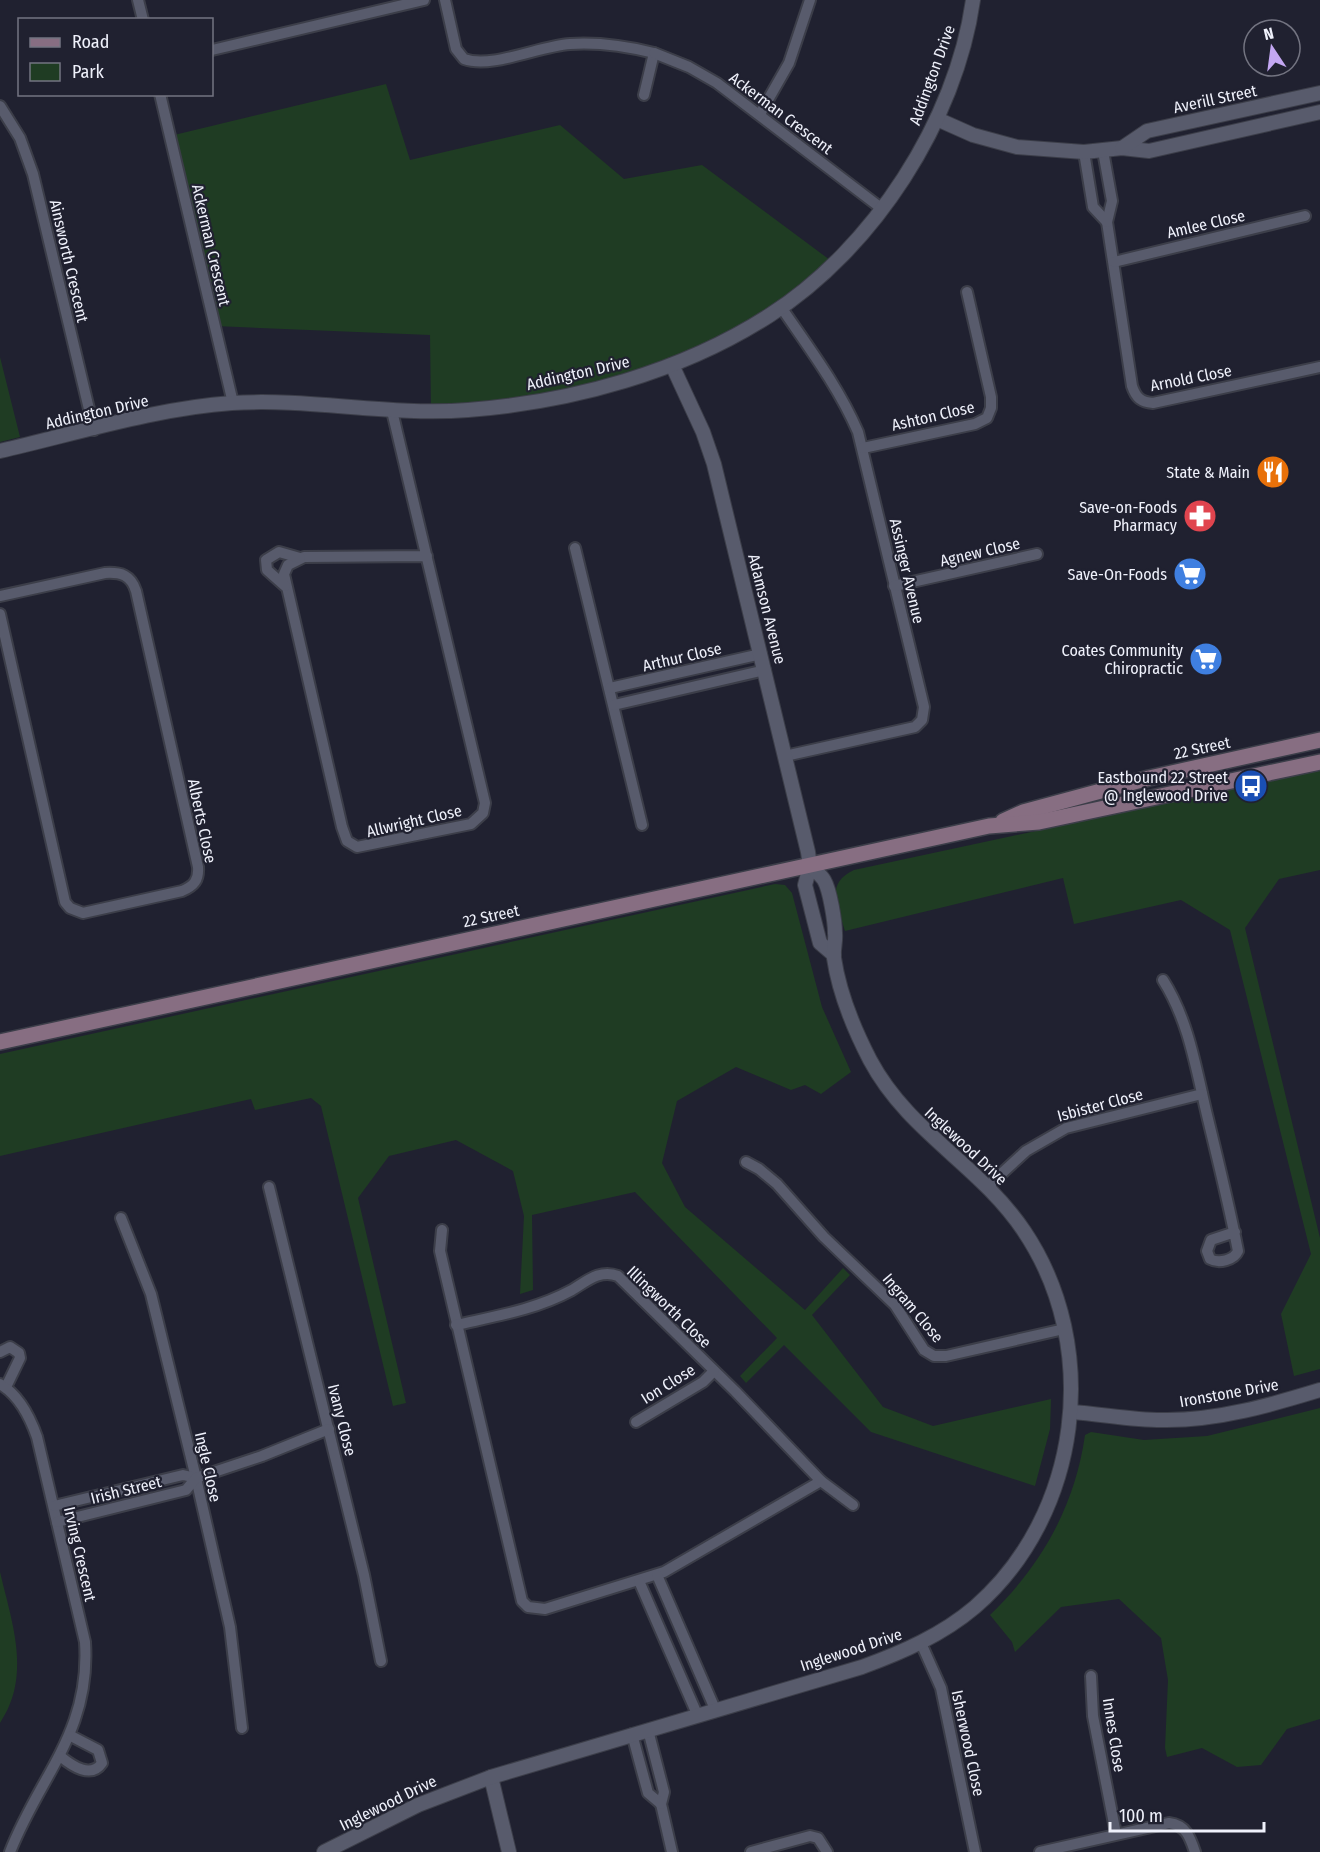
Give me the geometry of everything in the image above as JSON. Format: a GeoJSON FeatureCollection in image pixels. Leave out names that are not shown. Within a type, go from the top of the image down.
{"type":"FeatureCollection","features":[{"type":"Feature","properties":{"kind":"main road","name":"22 Street"},"geometry":{"type":"LineString","coordinates":[[989,826],[1023,812],[1149,778],[1320,740]]}},
{"type":"Feature","properties":{"kind":"main road","name":"22 Street"},"geometry":{"type":"LineString","coordinates":[[0,1042],[989,826],[1039,822],[1320,762]]}},
{"type":"Feature","properties":{"kind":"street"},"geometry":{"type":"LineString","coordinates":[[138,0],[142,18]]}},
{"type":"Feature","properties":{"kind":"street"},"geometry":{"type":"LineString","coordinates":[[213,50],[424,0]]}},
{"type":"Feature","properties":{"kind":"street","name":"Ackerman Crescent"},"geometry":{"type":"LineString","coordinates":[[445,0],[456,49],[464,58],[471,61],[491,61],[570,44],[617,45],[654,53],[704,75],[760,114],[881,208]]}},
{"type":"Feature","properties":{"kind":"street"},"geometry":{"type":"LineString","coordinates":[[760,114],[789,63],[810,0]]}},
{"type":"Feature","properties":{"kind":"street","name":"Addington Drive"},"geometry":{"type":"LineString","coordinates":[[0,451],[187,408],[234,403],[392,411],[469,410],[534,401],[634,378],[672,365],[734,336],[781,307],[843,254],[881,208],[915,158],[937,119],[963,47],[973,0]]}},
{"type":"Feature","properties":{"kind":"street"},"geometry":{"type":"LineString","coordinates":[[644,95],[654,53]]}},
{"type":"Feature","properties":{"kind":"street","name":"Averill Street"},"geometry":{"type":"LineString","coordinates":[[1122,148],[1147,131],[1320,93]]}},
{"type":"Feature","properties":{"kind":"street","name":"Ackerman Crescent"},"geometry":{"type":"LineString","coordinates":[[160,96],[234,403]]}},
{"type":"Feature","properties":{"kind":"street","name":"Ainsworth Crescent"},"geometry":{"type":"LineString","coordinates":[[0,106],[20,138],[33,174],[94,430]]}},
{"type":"Feature","properties":{"kind":"street","name":"Averill Street"},"geometry":{"type":"LineString","coordinates":[[937,119],[973,135],[1017,147],[1084,152],[1122,148],[1149,151],[1320,112]]}},
{"type":"Feature","properties":{"kind":"street","name":"Arnold Close"},"geometry":{"type":"LineString","coordinates":[[1103,151],[1112,201],[1107,222],[1132,386],[1137,397],[1144,402],[1169,400],[1320,367]]}},
{"type":"Feature","properties":{"kind":"street","name":"Arnold Close"},"geometry":{"type":"LineString","coordinates":[[1084,152],[1093,207],[1107,222]]}},
{"type":"Feature","properties":{"kind":"street","name":"Amlee Close"},"geometry":{"type":"LineString","coordinates":[[1114,262],[1305,216]]}},
{"type":"Feature","properties":{"kind":"street","name":"Ashton Close"},"geometry":{"type":"LineString","coordinates":[[863,448],[975,424],[987,418],[991,408],[991,397],[967,292]]}},
{"type":"Feature","properties":{"kind":"street","name":"Assinger Avenue"},"geometry":{"type":"LineString","coordinates":[[781,307],[843,398],[863,448],[924,707],[922,720],[915,727],[785,756]]}},
{"type":"Feature","properties":{"kind":"street","name":"Adamson Avenue"},"geometry":{"type":"LineString","coordinates":[[672,365],[703,432],[714,464],[810,866]]}},
{"type":"Feature","properties":{"kind":"street","name":"Allwright Close"},"geometry":{"type":"LineString","coordinates":[[392,411],[427,556],[484,797],[485,809],[480,818],[471,824],[368,847],[351,845],[344,836],[285,586],[267,570],[267,560],[279,552],[300,558],[427,556]]}},
{"type":"Feature","properties":{"kind":"street"},"geometry":{"type":"LineString","coordinates":[[575,548],[642,825]]}},
{"type":"Feature","properties":{"kind":"street","name":"Agnew Close"},"geometry":{"type":"LineString","coordinates":[[894,586],[1037,554]]}},
{"type":"Feature","properties":{"kind":"street"},"geometry":{"type":"LineString","coordinates":[[285,586],[286,568],[300,558]]}},
{"type":"Feature","properties":{"kind":"street","name":"Alberts Close"},"geometry":{"type":"LineString","coordinates":[[0,596],[105,573],[120,573],[131,580],[136,591],[198,867],[198,876],[194,885],[182,891],[83,913],[70,908],[65,902],[0,614]]}},
{"type":"Feature","properties":{"kind":"street","name":"Arthur Close"},"geometry":{"type":"LineString","coordinates":[[610,688],[761,654]]}},
{"type":"Feature","properties":{"kind":"street","name":"Arthur Close"},"geometry":{"type":"LineString","coordinates":[[614,705],[765,670]]}},
{"type":"Feature","properties":{"kind":"street","name":"Inglewood Drive"},"geometry":{"type":"LineString","coordinates":[[810,866],[805,885],[820,943],[834,956]]}},
{"type":"Feature","properties":{"kind":"street","name":"Inglewood Drive"},"geometry":{"type":"LineString","coordinates":[[324,1852],[418,1805],[491,1777],[697,1714],[862,1667],[921,1643],[975,1607],[1001,1581],[1024,1552],[1049,1505],[1065,1449],[1071,1412],[1071,1364],[1052,1283],[1038,1253],[988,1186],[924,1132],[889,1091],[855,1027],[834,956],[835,928],[825,881],[810,866]]}},
{"type":"Feature","properties":{"kind":"street"},"geometry":{"type":"LineString","coordinates":[[1163,980],[1185,1024],[1235,1232]]}},
{"type":"Feature","properties":{"kind":"street","name":"Isbister Close"},"geometry":{"type":"LineString","coordinates":[[988,1186],[1026,1151],[1066,1128],[1202,1094]]}},
{"type":"Feature","properties":{"kind":"street","name":"Ingram Close"},"geometry":{"type":"LineString","coordinates":[[746,1162],[759,1168],[777,1184],[824,1237],[895,1305],[919,1345],[929,1354],[946,1356],[1064,1329]]}},
{"type":"Feature","properties":{"kind":"street","name":"Ivany Close"},"geometry":{"type":"LineString","coordinates":[[269,1187],[377,1632],[381,1661]]}},
{"type":"Feature","properties":{"kind":"street","name":"Ingle Close"},"geometry":{"type":"LineString","coordinates":[[121,1218],[151,1294],[196,1478],[230,1627],[242,1728]]}},
{"type":"Feature","properties":{"kind":"street"},"geometry":{"type":"LineString","coordinates":[[442,1230],[440,1251],[456,1325],[522,1601],[528,1607],[545,1609],[657,1575],[822,1481]]}},
{"type":"Feature","properties":{"kind":"street","name":"Illingworth Close"},"geometry":{"type":"LineString","coordinates":[[456,1325],[527,1310],[558,1297],[599,1275],[610,1273],[622,1279],[822,1481],[853,1505]]}},
{"type":"Feature","properties":{"kind":"street","name":"Irving Crescent"},"geometry":{"type":"LineString","coordinates":[[0,1352],[10,1347],[19,1353],[20,1358],[3,1386],[32,1422],[85,1642],[87,1666],[82,1700],[71,1736],[25,1816],[10,1852]]}},
{"type":"Feature","properties":{"kind":"street","name":"Ion Close"},"geometry":{"type":"LineString","coordinates":[[636,1422],[703,1382],[714,1371]]}},
{"type":"Feature","properties":{"kind":"street","name":"Ironstone Drive"},"geometry":{"type":"LineString","coordinates":[[1071,1412],[1147,1420],[1196,1419],[1266,1406],[1320,1390]]}},
{"type":"Feature","properties":{"kind":"street","name":"Irish Street"},"geometry":{"type":"LineString","coordinates":[[54,1506],[183,1475],[196,1478],[262,1456],[329,1429]]}},
{"type":"Feature","properties":{"kind":"street","name":"Irish Street"},"geometry":{"type":"LineString","coordinates":[[57,1522],[186,1490],[196,1478]]}},
{"type":"Feature","properties":{"kind":"street"},"geometry":{"type":"LineString","coordinates":[[124,1490],[128,1505]]}},
{"type":"Feature","properties":{"kind":"street"},"geometry":{"type":"LineString","coordinates":[[657,1575],[715,1709]]}},
{"type":"Feature","properties":{"kind":"street"},"geometry":{"type":"LineString","coordinates":[[639,1581],[697,1714]]}},
{"type":"Feature","properties":{"kind":"street","name":"Isherwood Close"},"geometry":{"type":"LineString","coordinates":[[921,1643],[941,1688],[975,1852]]}},
{"type":"Feature","properties":{"kind":"street","name":"Innes Close"},"geometry":{"type":"LineString","coordinates":[[1091,1676],[1093,1716],[1116,1834]]}},
{"type":"Feature","properties":{"kind":"street"},"geometry":{"type":"LineString","coordinates":[[648,1730],[664,1792],[661,1804],[672,1852]]}},
{"type":"Feature","properties":{"kind":"street"},"geometry":{"type":"LineString","coordinates":[[632,1734],[648,1792],[661,1804]]}},
{"type":"Feature","properties":{"kind":"street"},"geometry":{"type":"LineString","coordinates":[[60,1756],[83,1770],[91,1771],[102,1763],[98,1750],[71,1736]]}},
{"type":"Feature","properties":{"kind":"street"},"geometry":{"type":"LineString","coordinates":[[491,1777],[509,1852]]}},
{"type":"Feature","properties":{"kind":"street"},"geometry":{"type":"LineString","coordinates":[[1040,1852],[1163,1823],[1175,1824],[1190,1837],[1195,1852]]}},
{"type":"Feature","properties":{"kind":"street"},"geometry":{"type":"LineString","coordinates":[[752,1852],[810,1836],[823,1843],[827,1852]]}},
{"type":"Feature","properties":{"kind":"green space"},"geometry":{"type":"Polygon","coordinates":[[[386,84],[410,160],[560,125],[624,179],[702,165],[834,263],[734,336],[596,388],[431,412],[430,335],[215,326],[170,136],[386,84]]]}},
{"type":"Feature","properties":{"kind":"green space"},"geometry":{"type":"Polygon","coordinates":[[[0,357],[20,437],[0,442],[0,357]]]}},
{"type":"Feature","properties":{"kind":"green space"},"geometry":{"type":"Polygon","coordinates":[[[1320,770],[1320,870],[1279,879],[1245,928],[1320,1238],[1320,1369],[1294,1376],[1281,1314],[1311,1254],[1230,930],[1181,900],[1074,924],[1063,878],[845,931],[837,904],[836,889],[839,882],[854,870],[1320,770]]]}},
{"type":"Feature","properties":{"kind":"green space"},"geometry":{"type":"Polygon","coordinates":[[[775,884],[785,885],[792,893],[822,1007],[851,1072],[821,1094],[805,1085],[791,1090],[736,1067],[677,1101],[662,1163],[685,1207],[805,1310],[843,1268],[850,1275],[812,1315],[883,1407],[933,1426],[1051,1399],[1050,1429],[1035,1486],[871,1432],[784,1345],[746,1383],[740,1376],[777,1338],[635,1192],[532,1215],[533,1290],[520,1294],[524,1216],[513,1171],[456,1140],[389,1156],[358,1198],[406,1403],[393,1406],[321,1106],[311,1098],[255,1110],[251,1099],[0,1156],[0,1054],[775,884]]]}},
{"type":"Feature","properties":{"kind":"green space"},"geometry":{"type":"Polygon","coordinates":[[[1320,1408],[1320,1719],[1287,1729],[1261,1765],[1237,1767],[1202,1748],[1167,1757],[1165,1748],[1168,1680],[1161,1638],[1119,1599],[1061,1607],[1015,1652],[1012,1642],[990,1615],[1025,1576],[1053,1533],[1073,1486],[1085,1435],[1091,1432],[1144,1440],[1207,1436],[1320,1408]]]}},
{"type":"Feature","properties":{"kind":"green space"},"geometry":{"type":"Polygon","coordinates":[[[0,1572],[14,1630],[17,1668],[10,1705],[0,1723],[0,1572]]]}},
{"type":"Feature","properties":{"kind":"place","name":"State & Main"},"geometry":{"type":"Point","coordinates":[1273,472]}},
{"type":"Feature","properties":{"kind":"place","name":"Save-on-Foods Pharmacy"},"geometry":{"type":"Point","coordinates":[1200,516]}},
{"type":"Feature","properties":{"kind":"place","name":"Save-On-Foods"},"geometry":{"type":"Point","coordinates":[1190,574]}},
{"type":"Feature","properties":{"kind":"place","name":"Coates Community Chiropractic"},"geometry":{"type":"Point","coordinates":[1206,659]}},
{"type":"Feature","properties":{"kind":"place","name":"Eastbound 22 Street @ Inglewood Drive"},"geometry":{"type":"Point","coordinates":[1251,786]}}]}
